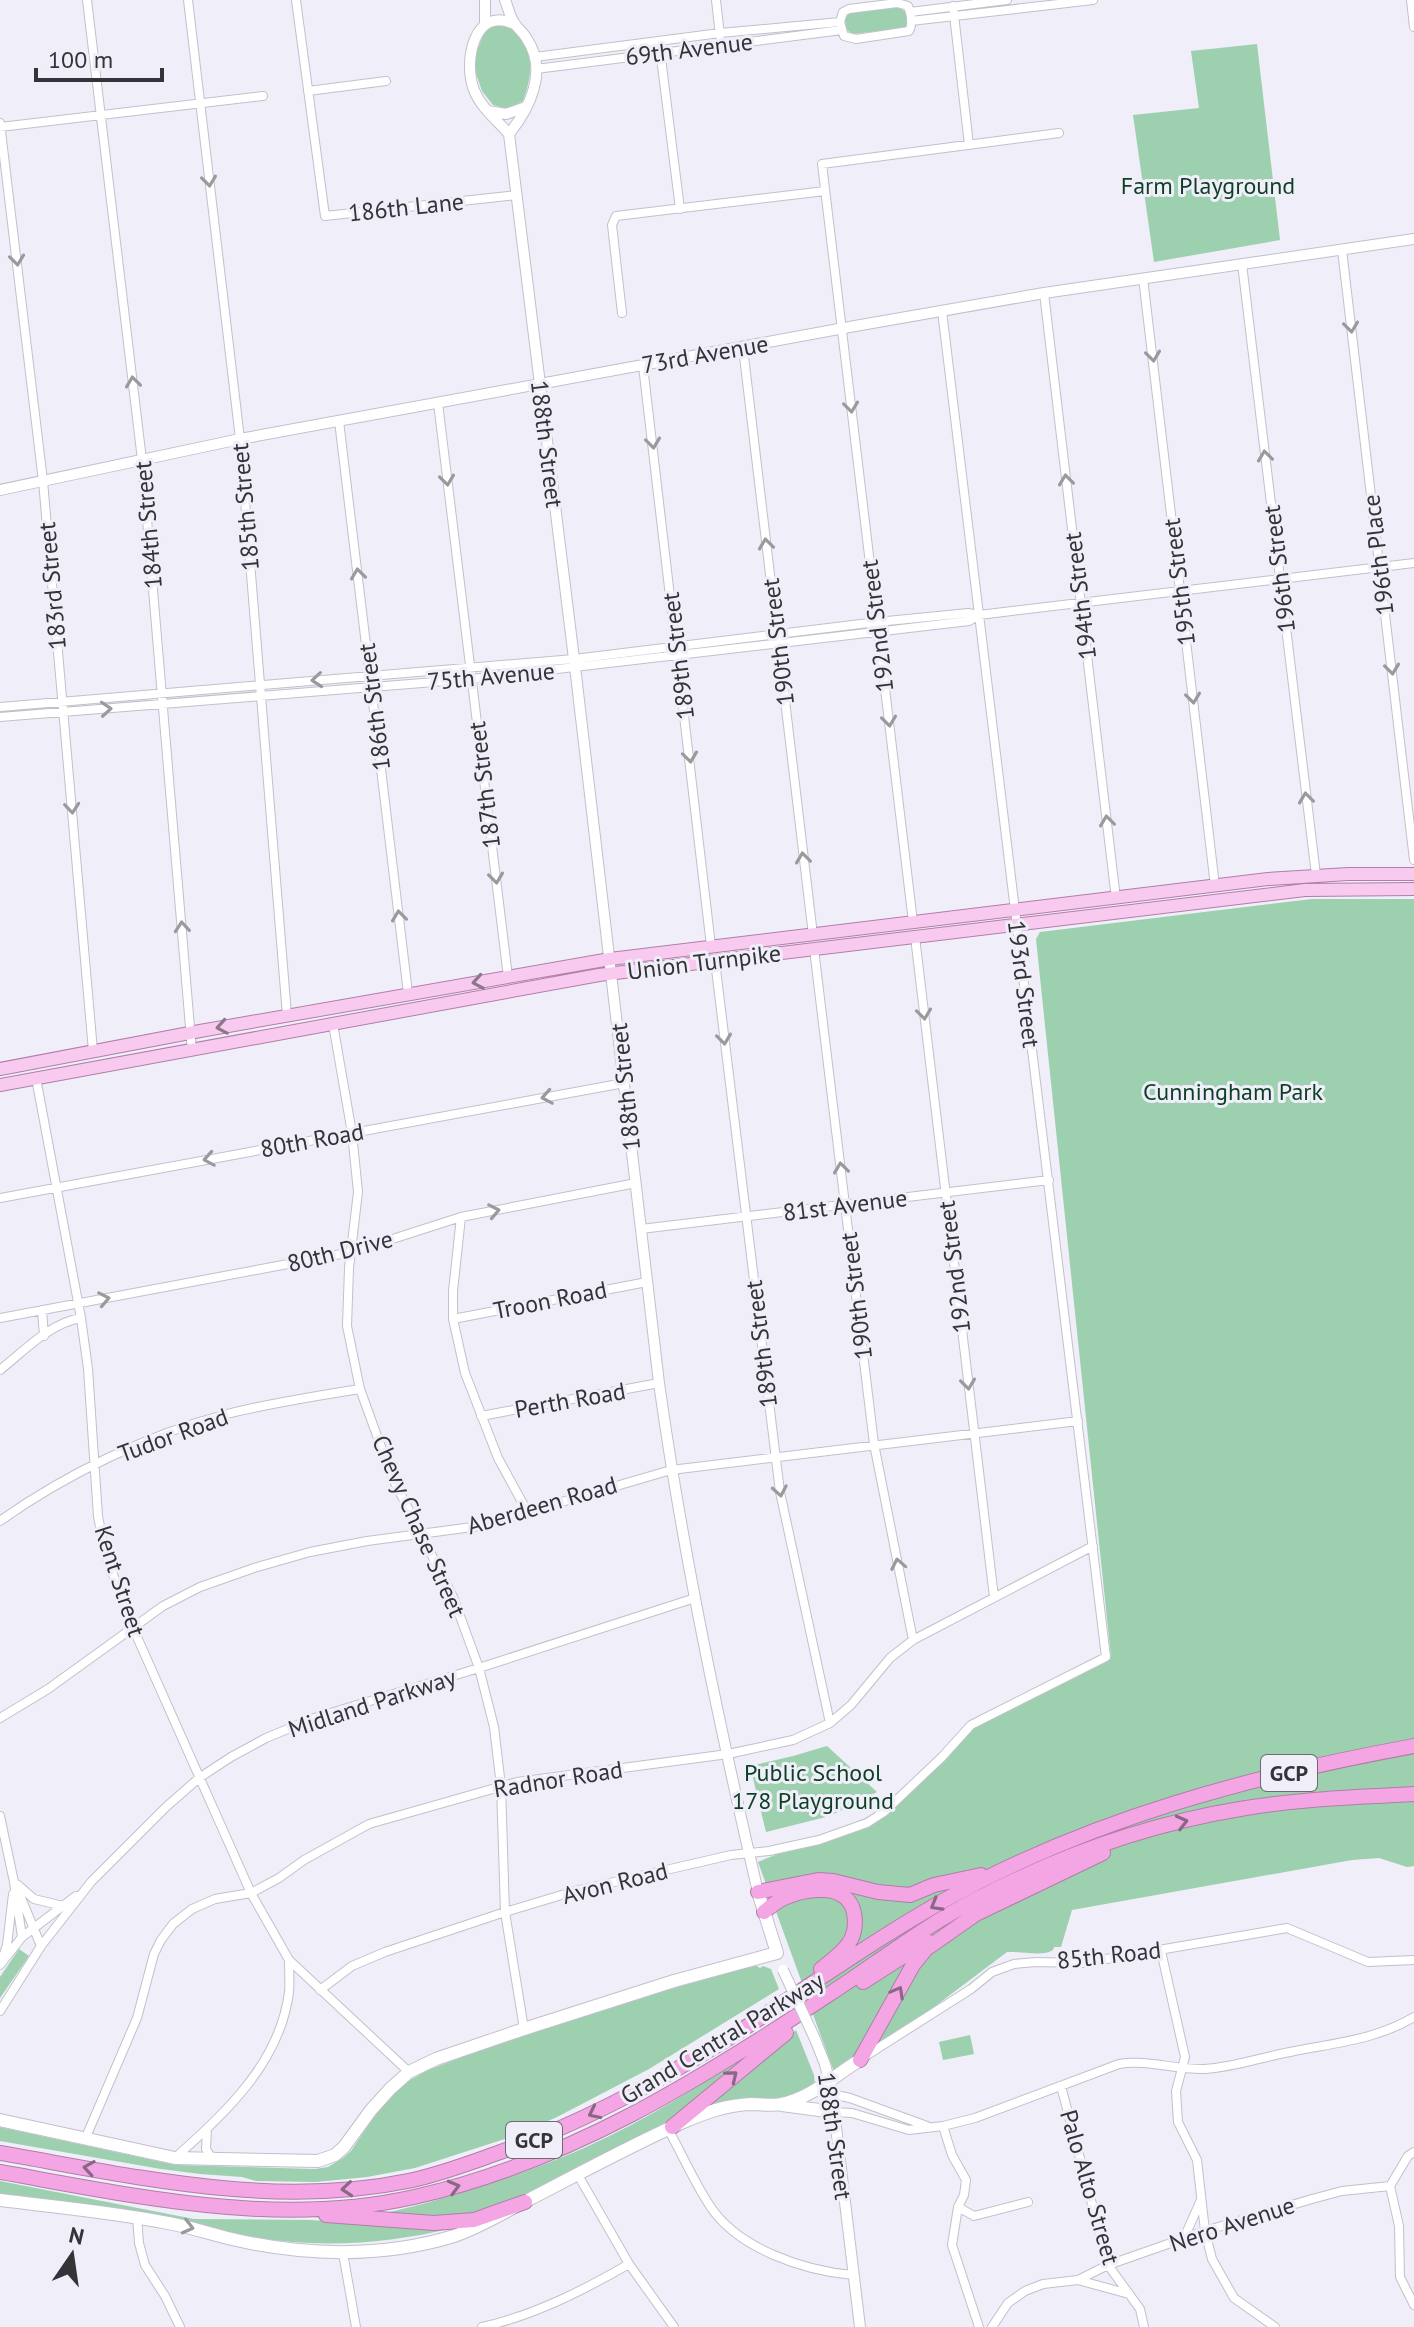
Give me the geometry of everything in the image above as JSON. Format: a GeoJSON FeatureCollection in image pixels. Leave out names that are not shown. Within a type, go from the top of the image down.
{"type":"FeatureCollection","features":[{"type":"Feature","properties":{"kind":"highway","name":"Grand Central Parkway"},"geometry":{"type":"LineString","coordinates":[[0,2153],[236,2190],[352,2189],[409,2181],[530,2142],[658,2080],[905,1923],[1005,1869],[1062,1843],[1200,1796],[1290,1773],[1412,1751]]}},
{"type":"Feature","properties":{"kind":"highway","name":"Grand Central Parkway"},"geometry":{"type":"LineString","coordinates":[[0,2172],[177,2203],[294,2210],[355,2207],[412,2198],[471,2183],[601,2131],[663,2099],[728,2061],[948,1914],[1060,1861],[1148,1830],[1238,1809],[1413,1790]]}},
{"type":"Feature","properties":{"kind":"highway"},"geometry":{"type":"LineString","coordinates":[[670,2128],[789,2030],[921,1944],[1148,1830]]}},
{"type":"Feature","properties":{"kind":"highway"},"geometry":{"type":"LineString","coordinates":[[758,1892],[818,1880],[910,1895],[934,1885],[1005,1869]]}},
{"type":"Feature","properties":{"kind":"highway"},"geometry":{"type":"LineString","coordinates":[[764,1912],[784,1898],[824,1889],[843,1897],[852,1907],[854,1915],[851,1941],[781,2004]]}},
{"type":"Feature","properties":{"kind":"highway"},"geometry":{"type":"LineString","coordinates":[[860,2060],[917,1960],[926,1949],[959,1924]]}},
{"type":"Feature","properties":{"kind":"highway"},"geometry":{"type":"LineString","coordinates":[[294,2210],[349,2218],[434,2223],[474,2220],[525,2202]]}},
{"type":"Feature","properties":{"kind":"main road","name":"Union Turnpike"},"geometry":{"type":"LineString","coordinates":[[0,1085],[612,973],[715,961],[913,922],[1316,875],[1414,874]]}},
{"type":"Feature","properties":{"kind":"main road","name":"Union Turnpike"},"geometry":{"type":"LineString","coordinates":[[0,1069],[408,993],[610,959],[711,946],[915,937],[1305,890],[1414,889]]}},
{"type":"Feature","properties":{"kind":"main road","name":"Grand Central Parkway"},"geometry":{"type":"LineString","coordinates":[[0,2120],[175,2158],[307,2162],[328,2158],[344,2147],[390,2089],[409,2072],[436,2059],[674,1981],[777,1953],[758,1892]]}},
{"type":"Feature","properties":{"kind":"main road","name":"85th Road"},"geometry":{"type":"LineString","coordinates":[[829,2079],[860,2060]]}},
{"type":"Feature","properties":{"kind":"main road","name":"Grand Central Parkway"},"geometry":{"type":"LineString","coordinates":[[0,2200],[137,2217],[287,2249],[343,2253],[377,2250],[452,2236],[489,2222],[670,2128],[720,2108],[749,2104],[779,2105],[809,2093],[829,2079]]}},
{"type":"Feature","properties":{"kind":"main road"},"geometry":{"type":"LineString","coordinates":[[779,2105],[834,2112]]}},
{"type":"Feature","properties":{"kind":"street","name":"184th Street"},"geometry":{"type":"LineString","coordinates":[[87,0],[142,460],[192,1051]]}},
{"type":"Feature","properties":{"kind":"street","name":"185th Street"},"geometry":{"type":"LineString","coordinates":[[188,0],[240,439],[287,1015]]}},
{"type":"Feature","properties":{"kind":"street","name":"186th Lane"},"geometry":{"type":"LineString","coordinates":[[296,0],[325,216],[517,195]]}},
{"type":"Feature","properties":{"kind":"street"},"geometry":{"type":"LineString","coordinates":[[485,0],[485,24],[473,44],[469,65],[472,85],[477,97],[509,134],[520,120],[536,84],[536,63],[528,39],[514,24],[506,20],[485,24]]}},
{"type":"Feature","properties":{"kind":"street"},"geometry":{"type":"LineString","coordinates":[[505,0],[514,24]]}},
{"type":"Feature","properties":{"kind":"street"},"geometry":{"type":"LineString","coordinates":[[716,0],[721,45]]}},
{"type":"Feature","properties":{"kind":"street","name":"69th Avenue"},"geometry":{"type":"LineString","coordinates":[[911,16],[954,17],[1007,0]]}},
{"type":"Feature","properties":{"kind":"street","name":"69th Avenue"},"geometry":{"type":"LineString","coordinates":[[911,16],[953,6],[1093,0]]}},
{"type":"Feature","properties":{"kind":"street"},"geometry":{"type":"LineString","coordinates":[[1411,0],[1414,27]]}},
{"type":"Feature","properties":{"kind":"street","name":"69th Avenue"},"geometry":{"type":"LineString","coordinates":[[882,2],[908,6],[911,16],[909,31],[856,39],[844,36],[841,26],[843,12],[882,2]]}},
{"type":"Feature","properties":{"kind":"street"},"geometry":{"type":"LineString","coordinates":[[953,6],[969,145]]}},
{"type":"Feature","properties":{"kind":"street","name":"69th Avenue"},"geometry":{"type":"LineString","coordinates":[[536,63],[720,33],[841,26]]}},
{"type":"Feature","properties":{"kind":"street","name":"69th Avenue"},"geometry":{"type":"LineString","coordinates":[[536,63],[661,53],[841,26]]}},
{"type":"Feature","properties":{"kind":"street"},"geometry":{"type":"LineString","coordinates":[[659,41],[680,209]]}},
{"type":"Feature","properties":{"kind":"street"},"geometry":{"type":"LineString","coordinates":[[308,91],[386,81]]}},
{"type":"Feature","properties":{"kind":"street"},"geometry":{"type":"LineString","coordinates":[[0,126],[263,96]]}},
{"type":"Feature","properties":{"kind":"street"},"geometry":{"type":"LineString","coordinates":[[488,111],[506,114],[526,107]]}},
{"type":"Feature","properties":{"kind":"street","name":"183rd Street"},"geometry":{"type":"LineString","coordinates":[[0,126],[43,481],[93,1051]]}},
{"type":"Feature","properties":{"kind":"street"},"geometry":{"type":"LineString","coordinates":[[622,313],[614,221],[680,209],[825,191],[822,164],[1059,133]]}},
{"type":"Feature","properties":{"kind":"street","name":"188th Street"},"geometry":{"type":"LineString","coordinates":[[509,134],[671,1470],[758,1892]]}},
{"type":"Feature","properties":{"kind":"street","name":"192nd Street"},"geometry":{"type":"LineString","coordinates":[[825,191],[913,922]]}},
{"type":"Feature","properties":{"kind":"street","name":"73rd Avenue"},"geometry":{"type":"LineString","coordinates":[[0,490],[240,439],[942,311],[1044,293],[1414,239]]}},
{"type":"Feature","properties":{"kind":"street","name":"196th Place"},"geometry":{"type":"LineString","coordinates":[[1342,250],[1414,860]]}},
{"type":"Feature","properties":{"kind":"street","name":"196th Street"},"geometry":{"type":"LineString","coordinates":[[1242,264],[1316,875]]}},
{"type":"Feature","properties":{"kind":"street","name":"195th Street"},"geometry":{"type":"LineString","coordinates":[[1143,278],[1215,886]]}},
{"type":"Feature","properties":{"kind":"street","name":"194th Street"},"geometry":{"type":"LineString","coordinates":[[1044,293],[1116,899]]}},
{"type":"Feature","properties":{"kind":"street","name":"193rd Street"},"geometry":{"type":"LineString","coordinates":[[942,311],[1106,1657]]}},
{"type":"Feature","properties":{"kind":"street","name":"190th Street"},"geometry":{"type":"LineString","coordinates":[[743,348],[874,1444],[913,1640]]}},
{"type":"Feature","properties":{"kind":"street","name":"189th Street"},"geometry":{"type":"LineString","coordinates":[[643,366],[711,946]]}},
{"type":"Feature","properties":{"kind":"street","name":"187th Street"},"geometry":{"type":"LineString","coordinates":[[438,403],[508,977]]}},
{"type":"Feature","properties":{"kind":"street","name":"186th Street"},"geometry":{"type":"LineString","coordinates":[[339,421],[408,993]]}},
{"type":"Feature","properties":{"kind":"street","name":"75th Avenue"},"geometry":{"type":"LineString","coordinates":[[0,717],[163,692],[372,687],[472,679],[968,613],[979,615],[1414,563]]}},
{"type":"Feature","properties":{"kind":"street","name":"75th Avenue"},"geometry":{"type":"LineString","coordinates":[[0,707],[164,704],[370,675],[575,663]]}},
{"type":"Feature","properties":{"kind":"street","name":"192nd Street"},"geometry":{"type":"LineString","coordinates":[[915,937],[994,1597]]}},
{"type":"Feature","properties":{"kind":"street","name":"189th Street"},"geometry":{"type":"LineString","coordinates":[[715,961],[780,1492],[830,1723]]}},
{"type":"Feature","properties":{"kind":"street","name":"Chevy Chase Street"},"geometry":{"type":"LineString","coordinates":[[333,1024],[352,1133],[358,1192],[349,1268],[347,1326],[360,1389],[392,1477],[453,1597],[479,1668],[494,1727],[501,1786],[505,1912],[524,2029]]}},
{"type":"Feature","properties":{"kind":"street","name":"Kent Street"},"geometry":{"type":"LineString","coordinates":[[36,1078],[81,1318],[88,1369],[98,1516],[105,1553],[133,1628],[199,1778],[251,1893],[289,1960]]}},
{"type":"Feature","properties":{"kind":"street","name":"80th Road"},"geometry":{"type":"LineString","coordinates":[[0,1198],[624,1083]]}},
{"type":"Feature","properties":{"kind":"street","name":"81st Avenue"},"geometry":{"type":"LineString","coordinates":[[641,1229],[1049,1180]]}},
{"type":"Feature","properties":{"kind":"street","name":"80th Drive"},"geometry":{"type":"LineString","coordinates":[[0,1318],[352,1252],[461,1217],[636,1183]]}},
{"type":"Feature","properties":{"kind":"street"},"geometry":{"type":"LineString","coordinates":[[461,1217],[453,1319],[465,1373],[498,1458],[528,1513]]}},
{"type":"Feature","properties":{"kind":"street","name":"Troon Road"},"geometry":{"type":"LineString","coordinates":[[453,1319],[647,1282]]}},
{"type":"Feature","properties":{"kind":"street"},"geometry":{"type":"LineString","coordinates":[[42,1310],[44,1336]]}},
{"type":"Feature","properties":{"kind":"street"},"geometry":{"type":"LineString","coordinates":[[0,1370],[68,1320],[81,1318]]}},
{"type":"Feature","properties":{"kind":"street","name":"Perth Road"},"geometry":{"type":"LineString","coordinates":[[481,1416],[659,1383]]}},
{"type":"Feature","properties":{"kind":"street","name":"Tudor Road"},"geometry":{"type":"LineString","coordinates":[[0,1521],[93,1466],[157,1437],[225,1415],[360,1389]]}},
{"type":"Feature","properties":{"kind":"street","name":"Aberdeen Road"},"geometry":{"type":"LineString","coordinates":[[0,1718],[48,1689],[163,1606],[200,1587],[254,1568],[338,1547],[480,1526],[652,1473],[1078,1421]]}},
{"type":"Feature","properties":{"kind":"street","name":"Radnor Road"},"geometry":{"type":"LineString","coordinates":[[86,2137],[132,2030],[154,1954],[173,1924],[192,1909],[215,1899],[251,1893],[369,1824],[501,1786],[728,1754],[793,1740],[830,1723],[851,1705],[890,1658],[913,1640],[1093,1546]]}},
{"type":"Feature","properties":{"kind":"street","name":"Midland Parkway"},"geometry":{"type":"LineString","coordinates":[[0,2011],[41,1946],[91,1882],[133,1838],[199,1778],[231,1757],[314,1718],[695,1598]]}},
{"type":"Feature","properties":{"kind":"street","name":"Avon Road"},"geometry":{"type":"LineString","coordinates":[[320,1990],[352,1966],[385,1952],[505,1912],[575,1891],[731,1855],[819,1840],[867,1823],[884,1812],[971,1725],[1106,1657]]}},
{"type":"Feature","properties":{"kind":"street"},"geometry":{"type":"LineString","coordinates":[[0,1816],[22,1937],[41,1946]]}},
{"type":"Feature","properties":{"kind":"street"},"geometry":{"type":"LineString","coordinates":[[14,1882],[34,1899],[63,1906]]}},
{"type":"Feature","properties":{"kind":"street"},"geometry":{"type":"LineString","coordinates":[[14,1882],[41,1946]]}},
{"type":"Feature","properties":{"kind":"street"},"geometry":{"type":"LineString","coordinates":[[0,1965],[7,1945],[14,1882]]}},
{"type":"Feature","properties":{"kind":"street","name":"Midland Parkway"},"geometry":{"type":"LineString","coordinates":[[0,1965],[22,1937],[91,1882]]}},
{"type":"Feature","properties":{"kind":"street","name":"85th Road"},"geometry":{"type":"LineString","coordinates":[[860,2060],[971,1989],[992,1972],[1026,1962],[1083,1963],[1287,1928],[1368,1962],[1414,1960]]}},
{"type":"Feature","properties":{"kind":"street"},"geometry":{"type":"LineString","coordinates":[[1161,1951],[1185,2057],[1176,2091],[1178,2122],[1197,2160],[1205,2231],[1212,2259],[1234,2298],[1275,2327]]}},
{"type":"Feature","properties":{"kind":"street","name":"188th Street"},"geometry":{"type":"LineString","coordinates":[[777,1953],[829,2079],[860,2327]]}},
{"type":"Feature","properties":{"kind":"street"},"geometry":{"type":"LineString","coordinates":[[289,1960],[409,2072]]}},
{"type":"Feature","properties":{"kind":"street"},"geometry":{"type":"LineString","coordinates":[[175,2158],[207,2129],[263,2065],[282,2024],[289,1991],[289,1960]]}},
{"type":"Feature","properties":{"kind":"street"},"geometry":{"type":"LineString","coordinates":[[834,2112],[852,2113],[909,2130],[943,2126],[975,2118],[1125,2063],[1181,2069],[1225,2066],[1368,2037],[1414,2017]]}},
{"type":"Feature","properties":{"kind":"street","name":"Palo Alto Street"},"geometry":{"type":"LineString","coordinates":[[1061,2086],[1108,2265],[1140,2309],[1144,2327]]}},
{"type":"Feature","properties":{"kind":"street"},"geometry":{"type":"LineString","coordinates":[[832,2094],[932,2127]]}},
{"type":"Feature","properties":{"kind":"street"},"geometry":{"type":"LineString","coordinates":[[943,2126],[952,2155],[966,2180],[952,2245],[979,2324]]}},
{"type":"Feature","properties":{"kind":"street"},"geometry":{"type":"LineString","coordinates":[[670,2128],[711,2208],[733,2230],[794,2264],[853,2275]]}},
{"type":"Feature","properties":{"kind":"street"},"geometry":{"type":"LineString","coordinates":[[207,2129],[206,2149],[212,2159]]}},
{"type":"Feature","properties":{"kind":"street"},"geometry":{"type":"LineString","coordinates":[[1414,2152],[1408,2156],[1390,2186],[1399,2226],[1400,2277],[1414,2305]]}},
{"type":"Feature","properties":{"kind":"street"},"geometry":{"type":"LineString","coordinates":[[578,2175],[629,2264],[674,2327]]}},
{"type":"Feature","properties":{"kind":"street","name":"Nero Avenue"},"geometry":{"type":"LineString","coordinates":[[992,2327],[1008,2303],[1025,2291],[1043,2284],[1078,2280],[1108,2265],[1184,2238],[1342,2191],[1390,2186]]}},
{"type":"Feature","properties":{"kind":"street"},"geometry":{"type":"LineString","coordinates":[[1184,2238],[1202,2199]]}},
{"type":"Feature","properties":{"kind":"street"},"geometry":{"type":"LineString","coordinates":[[958,2207],[974,2216],[1028,2202]]}},
{"type":"Feature","properties":{"kind":"street"},"geometry":{"type":"LineString","coordinates":[[137,2217],[145,2265],[180,2327]]}},
{"type":"Feature","properties":{"kind":"street"},"geometry":{"type":"LineString","coordinates":[[343,2253],[356,2327]]}},
{"type":"Feature","properties":{"kind":"street"},"geometry":{"type":"LineString","coordinates":[[482,2327],[515,2319],[581,2291],[629,2264]]}},
{"type":"Feature","properties":{"kind":"street","name":"Nero Avenue"},"geometry":{"type":"LineString","coordinates":[[1078,2280],[1129,2294]]}},
{"type":"Feature","properties":{"kind":"street","name":"Nero Avenue"},"geometry":{"type":"LineString","coordinates":[[979,2324],[1000,2314]]}},
{"type":"Feature","properties":{"kind":"green space"},"geometry":{"type":"Polygon","coordinates":[[[898,7],[906,12],[908,22],[905,28],[853,34],[846,30],[845,19],[850,12],[898,7]]]}},
{"type":"Feature","properties":{"kind":"green space"},"geometry":{"type":"Polygon","coordinates":[[[500,23],[520,37],[526,46],[530,66],[523,101],[508,109],[493,105],[482,91],[473,65],[486,28],[500,23]]]}},
{"type":"Feature","properties":{"kind":"green space","name":"Farm Playground"},"geometry":{"type":"Polygon","coordinates":[[[1257,44],[1280,240],[1154,262],[1133,115],[1199,108],[1191,51],[1257,44]]]}},
{"type":"Feature","properties":{"kind":"green space","name":"Cunningham Park"},"geometry":{"type":"Polygon","coordinates":[[[1312,899],[1414,899],[1414,1866],[1407,1867],[1379,1858],[1352,1860],[1072,1910],[1061,1947],[1044,1953],[1007,1952],[837,2080],[807,1998],[763,2024],[806,1994],[758,1862],[871,1816],[911,1786],[974,1723],[1111,1657],[1036,939],[1040,932],[1312,899]]]}},
{"type":"Feature","properties":{"kind":"green space","name":"Public School 178 Playground"},"geometry":{"type":"Polygon","coordinates":[[[827,1746],[877,1792],[830,1816],[766,1832],[750,1766],[827,1746]]]}},
{"type":"Feature","properties":{"kind":"green space"},"geometry":{"type":"Polygon","coordinates":[[[19,1949],[29,1956],[0,1998],[0,1977],[19,1949]]]}},
{"type":"Feature","properties":{"kind":"green space"},"geometry":{"type":"Polygon","coordinates":[[[755,1965],[771,1969],[779,1989],[649,2069],[511,2137],[415,2168],[316,2182],[256,2181],[161,2169],[0,2141],[0,2127],[176,2165],[328,2167],[351,2151],[381,2106],[405,2083],[428,2070],[559,2021],[755,1965]]]}},
{"type":"Feature","properties":{"kind":"green space"},"geometry":{"type":"Polygon","coordinates":[[[796,2030],[814,2075],[815,2086],[795,2098],[710,2108],[706,2104],[796,2030]]]}},
{"type":"Feature","properties":{"kind":"green space"},"geometry":{"type":"Polygon","coordinates":[[[778,2034],[680,2114],[652,2132],[579,2171],[490,2212],[436,2219],[381,2214],[484,2186],[584,2148],[659,2110],[778,2034]]]}},
{"type":"Feature","properties":{"kind":"green space"},"geometry":{"type":"Polygon","coordinates":[[[970,2035],[974,2054],[943,2060],[939,2042],[970,2035]]]}},
{"type":"Feature","properties":{"kind":"green space"},"geometry":{"type":"Polygon","coordinates":[[[0,2181],[194,2219],[310,2220],[453,2228],[374,2241],[295,2242],[241,2235],[154,2215],[0,2194],[0,2181]]]}}]}
